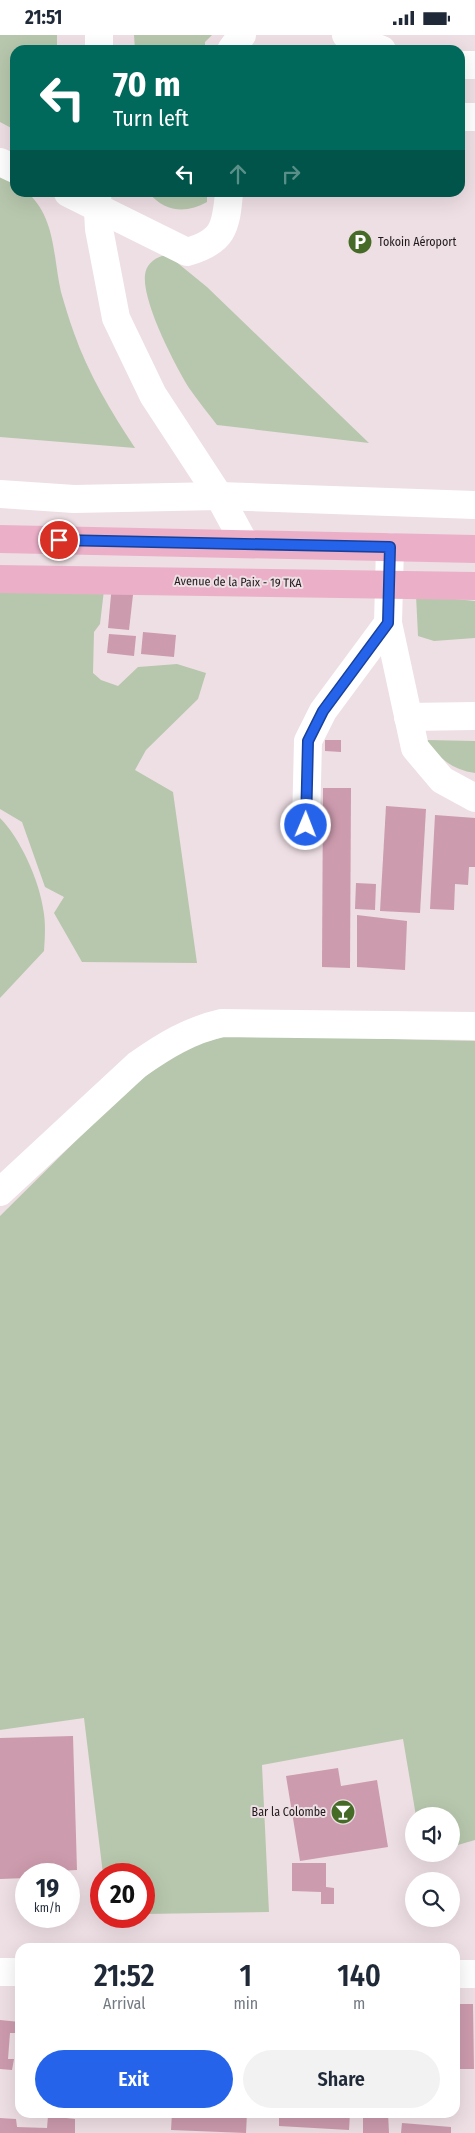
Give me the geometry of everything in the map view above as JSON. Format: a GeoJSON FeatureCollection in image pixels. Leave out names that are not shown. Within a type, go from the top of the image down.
{"type":"FeatureCollection","features":[{"type":"Feature","properties":{"kind":"main road"},"geometry":{"type":"LineString","coordinates":[[0,539],[475,549]]}},
{"type":"Feature","properties":{"kind":"main road","name":"Avenue de la Paix - 19 TKA"},"geometry":{"type":"LineString","coordinates":[[0,579],[475,586]]}},
{"type":"Feature","properties":{"kind":"street"},"geometry":{"type":"LineString","coordinates":[[346,35],[370,45]]}},
{"type":"Feature","properties":{"kind":"street"},"geometry":{"type":"LineString","coordinates":[[97,199],[152,236],[187,252],[205,247],[218,238],[227,211],[229,197]]}},
{"type":"Feature","properties":{"kind":"street"},"geometry":{"type":"LineString","coordinates":[[97,199],[99,229],[116,318],[153,395],[219,496],[245,544]]}},
{"type":"Feature","properties":{"kind":"street"},"geometry":{"type":"LineString","coordinates":[[0,494],[74,499],[219,496],[475,505]]}},
{"type":"Feature","properties":{"kind":"street"},"geometry":{"type":"LineString","coordinates":[[390,547],[388,623],[415,748],[442,780],[475,798]]}},
{"type":"Feature","properties":{"kind":"street"},"geometry":{"type":"LineString","coordinates":[[306,825],[308,741],[323,711],[388,623]]}},
{"type":"Feature","properties":{"kind":"street"},"geometry":{"type":"LineString","coordinates":[[408,717],[475,715]]}},
{"type":"Feature","properties":{"kind":"street"},"geometry":{"type":"LineString","coordinates":[[0,1193],[137,1065],[156,1051],[198,1029],[222,1023],[475,1026]]}},
{"type":"Feature","properties":{"kind":"street"},"geometry":{"type":"LineString","coordinates":[[0,1972],[15,1972]]}},
{"type":"Feature","properties":{"kind":"street"},"geometry":{"type":"LineString","coordinates":[[460,1974],[475,1974]]}},
{"type":"Feature","properties":{"kind":"green space"},"geometry":{"type":"Polygon","coordinates":[[[0,35],[57,35],[57,45],[10,45],[10,127],[0,122],[0,35]]]}},
{"type":"Feature","properties":{"kind":"green space"},"geometry":{"type":"Polygon","coordinates":[[[134,35],[212,35],[205,42],[205,45],[135,45],[134,35]]]}},
{"type":"Feature","properties":{"kind":"green space"},"geometry":{"type":"Polygon","coordinates":[[[0,174],[10,180],[10,197],[32,197],[44,215],[52,239],[61,292],[70,323],[86,363],[101,392],[135,448],[0,437],[0,174]]]}},
{"type":"Feature","properties":{"kind":"green space"},"geometry":{"type":"Polygon","coordinates":[[[153,197],[207,197],[207,202],[191,208],[176,209],[162,204],[153,197]]]}},
{"type":"Feature","properties":{"kind":"green space"},"geometry":{"type":"Polygon","coordinates":[[[162,256],[169,256],[207,287],[369,443],[217,425],[183,378],[154,317],[145,287],[145,275],[150,263],[162,256]]]}},
{"type":"Feature","properties":{"kind":"green space"},"geometry":{"type":"Polygon","coordinates":[[[0,586],[104,590],[100,624],[94,632],[93,673],[101,680],[118,686],[138,667],[177,664],[206,673],[198,699],[146,750],[135,770],[173,792],[197,963],[82,962],[54,913],[64,897],[45,887],[22,822],[0,809],[0,586]]]}},
{"type":"Feature","properties":{"kind":"green space"},"geometry":{"type":"Polygon","coordinates":[[[416,595],[475,601],[475,638],[434,641],[418,636],[416,595]]]}},
{"type":"Feature","properties":{"kind":"green space"},"geometry":{"type":"Polygon","coordinates":[[[427,740],[475,741],[475,773],[447,763],[436,753],[427,740]]]}},
{"type":"Feature","properties":{"kind":"green space"},"geometry":{"type":"Polygon","coordinates":[[[0,818],[15,837],[33,872],[41,897],[45,930],[44,951],[0,998],[0,818]]]}},
{"type":"Feature","properties":{"kind":"green space"},"geometry":{"type":"Polygon","coordinates":[[[231,1035],[475,1041],[475,1840],[460,1844],[460,1807],[414,1807],[403,1739],[262,1765],[269,1912],[155,1914],[155,1863],[102,1863],[84,1718],[0,1730],[0,1216],[122,1095],[180,1049],[231,1035]]]}},
{"type":"Feature","properties":{"kind":"building"},"geometry":{"type":"Polygon","coordinates":[[[112,584],[134,586],[129,630],[108,628],[112,584]]]}},
{"type":"Feature","properties":{"kind":"building"},"geometry":{"type":"Polygon","coordinates":[[[143,632],[176,635],[174,657],[141,654],[143,632]]]}},
{"type":"Feature","properties":{"kind":"building"},"geometry":{"type":"Polygon","coordinates":[[[109,634],[136,636],[134,656],[107,653],[109,634]]]}},
{"type":"Feature","properties":{"kind":"building"},"geometry":{"type":"Polygon","coordinates":[[[325,740],[341,740],[341,752],[325,751],[325,740]]]}},
{"type":"Feature","properties":{"kind":"building"},"geometry":{"type":"Polygon","coordinates":[[[323,788],[351,788],[350,968],[322,967],[323,788]]]}},
{"type":"Feature","properties":{"kind":"building"},"geometry":{"type":"Polygon","coordinates":[[[386,806],[426,809],[420,913],[380,911],[386,806]]]}},
{"type":"Feature","properties":{"kind":"building"},"geometry":{"type":"Polygon","coordinates":[[[435,815],[475,818],[475,867],[469,867],[468,885],[455,884],[454,910],[430,909],[435,815]]]}},
{"type":"Feature","properties":{"kind":"building"},"geometry":{"type":"Polygon","coordinates":[[[356,883],[376,884],[375,910],[355,909],[356,883]]]}},
{"type":"Feature","properties":{"kind":"building"},"geometry":{"type":"Polygon","coordinates":[[[357,915],[407,921],[405,970],[357,967],[357,915]]]}},
{"type":"Feature","properties":{"kind":"building"},"geometry":{"type":"Polygon","coordinates":[[[73,1736],[77,1863],[15,1863],[15,1878],[0,1879],[0,1738],[73,1736]]]}},
{"type":"Feature","properties":{"kind":"building"},"geometry":{"type":"Polygon","coordinates":[[[338,1768],[341,1786],[377,1780],[388,1847],[300,1861],[286,1776],[338,1768]]]}},
{"type":"Feature","properties":{"kind":"building"},"geometry":{"type":"Polygon","coordinates":[[[292,1863],[326,1863],[326,1887],[334,1888],[334,1904],[321,1904],[321,1892],[292,1891],[292,1863]]]}},
{"type":"Feature","properties":{"kind":"building"},"geometry":{"type":"Polygon","coordinates":[[[460,2004],[473,2004],[474,2069],[460,2069],[460,2004]]]}},
{"type":"Feature","properties":{"kind":"building"},"geometry":{"type":"Polygon","coordinates":[[[0,2020],[15,2022],[15,2033],[10,2033],[8,2059],[14,2059],[12,2070],[0,2069],[0,2020]]]}},
{"type":"Feature","properties":{"kind":"building"},"geometry":{"type":"Polygon","coordinates":[[[0,2118],[16,2119],[17,2127],[47,2128],[48,2118],[75,2119],[75,2133],[0,2133],[0,2118]]]}},
{"type":"Feature","properties":{"kind":"building"},"geometry":{"type":"Polygon","coordinates":[[[172,2118],[247,2118],[246,2133],[171,2130],[172,2118]]]}},
{"type":"Feature","properties":{"kind":"building"},"geometry":{"type":"Polygon","coordinates":[[[279,2118],[350,2118],[349,2130],[279,2126],[279,2118]]]}},
{"type":"Feature","properties":{"kind":"building"},"geometry":{"type":"Polygon","coordinates":[[[363,2118],[388,2118],[389,2133],[363,2133],[363,2118]]]}},
{"type":"Feature","properties":{"kind":"building"},"geometry":{"type":"Polygon","coordinates":[[[402,2123],[451,2127],[451,2133],[401,2133],[402,2123]]]}},
{"type":"Feature","properties":{"kind":"place","name":"Tokoin Aéroport"},"geometry":{"type":"Point","coordinates":[360,242]}},
{"type":"Feature","properties":{"kind":"place","name":"Bar la Colombe"},"geometry":{"type":"Point","coordinates":[343,1812]}},
{"type":"Feature","properties":{"kind":"route"},"geometry":{"type":"LineString","coordinates":[[59,540],[390,547],[388,623],[323,711],[314,725],[308,741],[306,825]]}}]}
